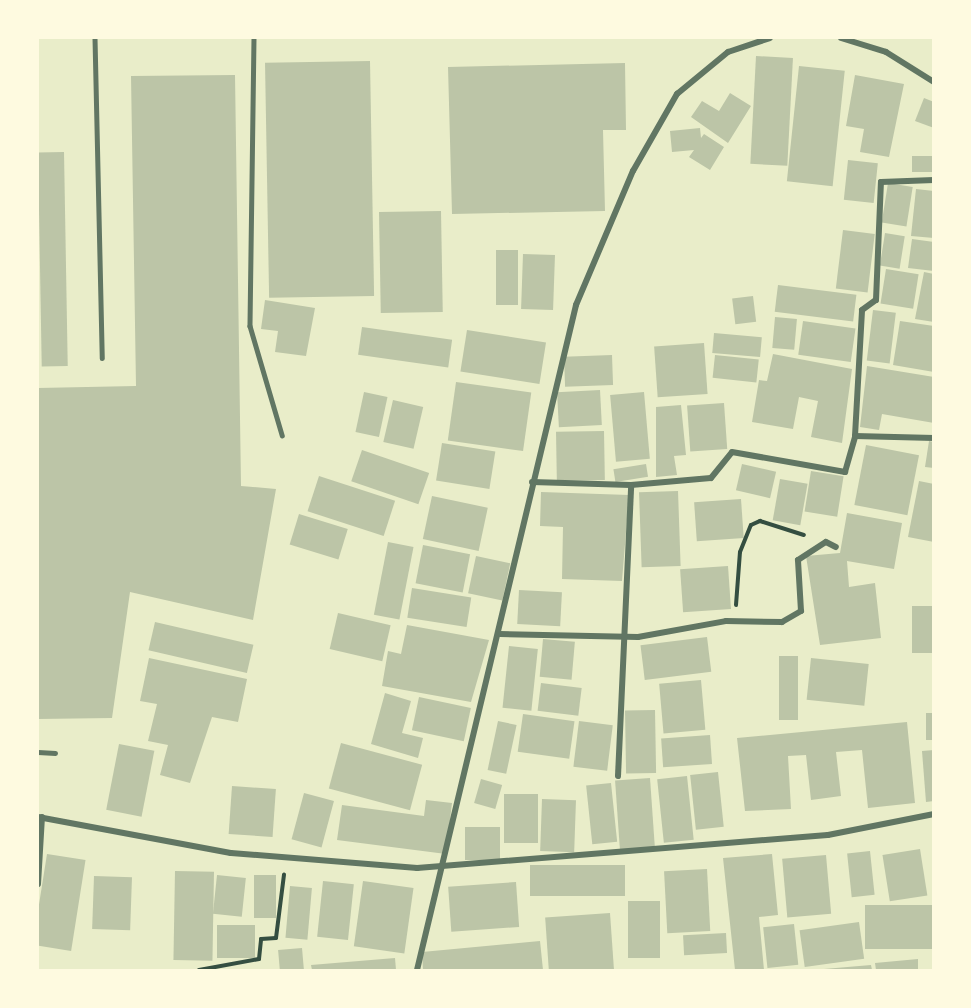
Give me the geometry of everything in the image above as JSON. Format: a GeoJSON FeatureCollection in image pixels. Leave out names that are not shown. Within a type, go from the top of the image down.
{"type":"FeatureCollection","features":[{"type":"Feature","properties":{"kind":"street"},"geometry":{"type":"LineString","coordinates":[[417,970],[500,634],[532,482],[576,305],[649,139],[677,94],[699,72],[728,52],[770,38]]}},
{"type":"Feature","properties":{"kind":"street"},"geometry":{"type":"LineString","coordinates":[[841,38],[886,52],[933,82]]}},
{"type":"Feature","properties":{"kind":"street"},"geometry":{"type":"LineString","coordinates":[[532,482],[631,485],[711,478],[732,452],[845,472],[855,436],[862,310],[876,300],[881,182],[933,180]]}},
{"type":"Feature","properties":{"kind":"street"},"geometry":{"type":"LineString","coordinates":[[855,436],[933,438]]}},
{"type":"Feature","properties":{"kind":"street"},"geometry":{"type":"LineString","coordinates":[[618,776],[626,691],[622,637],[631,485]]}},
{"type":"Feature","properties":{"kind":"street"},"geometry":{"type":"LineString","coordinates":[[500,634],[622,637],[726,621],[797,617],[798,560],[826,542],[836,547]]}},
{"type":"Feature","properties":{"kind":"street"},"geometry":{"type":"LineString","coordinates":[[38,884],[40,817],[285,859],[442,868],[828,835],[933,814]]}},
{"type":"Feature","properties":{"kind":"lane"},"geometry":{"type":"LineString","coordinates":[[95,38],[102,358]]}},
{"type":"Feature","properties":{"kind":"lane"},"geometry":{"type":"LineString","coordinates":[[254,38],[250,326],[282,435]]}},
{"type":"Feature","properties":{"kind":"lane"},"geometry":{"type":"LineString","coordinates":[[38,752],[55,753]]}},
{"type":"Feature","properties":{"kind":"path"},"geometry":{"type":"LineString","coordinates":[[726,621],[737,602],[741,552],[751,525],[760,521],[826,542]]}},
{"type":"Feature","properties":{"kind":"path"},"geometry":{"type":"LineString","coordinates":[[199,970],[259,959],[261,939],[276,938],[285,859]]}},
{"type":"Feature","properties":{"kind":"building"},"geometry":{"type":"Polygon","coordinates":[[[756,56],[793,58],[787,166],[750,164],[756,56]]]}},
{"type":"Feature","properties":{"kind":"building"},"geometry":{"type":"Polygon","coordinates":[[[370,61],[374,296],[269,298],[265,63],[370,61]]]}},
{"type":"Feature","properties":{"kind":"building"},"geometry":{"type":"Polygon","coordinates":[[[625,63],[626,130],[603,130],[605,211],[452,214],[448,67],[625,63]]]}},
{"type":"Feature","properties":{"kind":"building"},"geometry":{"type":"Polygon","coordinates":[[[799,66],[845,71],[833,186],[787,181],[799,66]]]}},
{"type":"Feature","properties":{"kind":"building"},"geometry":{"type":"Polygon","coordinates":[[[235,75],[241,486],[276,489],[253,620],[130,592],[112,718],[38,719],[38,388],[136,386],[131,76],[235,75]]]}},
{"type":"Feature","properties":{"kind":"building"},"geometry":{"type":"Polygon","coordinates":[[[855,75],[904,84],[889,157],[860,152],[864,129],[846,126],[855,75]]]}},
{"type":"Feature","properties":{"kind":"building"},"geometry":{"type":"Polygon","coordinates":[[[730,93],[751,106],[728,143],[691,117],[702,101],[719,111],[730,93]]]}},
{"type":"Feature","properties":{"kind":"building"},"geometry":{"type":"Polygon","coordinates":[[[924,98],[934,102],[934,128],[915,121],[924,98]]]}},
{"type":"Feature","properties":{"kind":"building"},"geometry":{"type":"Polygon","coordinates":[[[700,128],[701,138],[704,134],[724,147],[710,170],[689,157],[694,150],[672,152],[670,131],[700,128]]]}},
{"type":"Feature","properties":{"kind":"building"},"geometry":{"type":"Polygon","coordinates":[[[38,152],[64,152],[68,366],[42,366],[38,152]]]}},
{"type":"Feature","properties":{"kind":"building"},"geometry":{"type":"Polygon","coordinates":[[[912,156],[934,156],[934,172],[912,172],[912,156]]]}},
{"type":"Feature","properties":{"kind":"building"},"geometry":{"type":"Polygon","coordinates":[[[848,160],[878,163],[874,203],[844,200],[848,160]]]}},
{"type":"Feature","properties":{"kind":"building"},"geometry":{"type":"Polygon","coordinates":[[[888,183],[913,187],[906,226],[882,223],[888,183]]]}},
{"type":"Feature","properties":{"kind":"building"},"geometry":{"type":"Polygon","coordinates":[[[916,189],[934,191],[934,238],[911,236],[916,189]]]}},
{"type":"Feature","properties":{"kind":"building"},"geometry":{"type":"Polygon","coordinates":[[[441,211],[443,312],[381,313],[379,212],[441,211]]]}},
{"type":"Feature","properties":{"kind":"building"},"geometry":{"type":"Polygon","coordinates":[[[843,230],[875,234],[868,292],[836,289],[843,230]]]}},
{"type":"Feature","properties":{"kind":"building"},"geometry":{"type":"Polygon","coordinates":[[[885,233],[905,236],[900,269],[880,266],[885,233]]]}},
{"type":"Feature","properties":{"kind":"building"},"geometry":{"type":"Polygon","coordinates":[[[912,239],[934,242],[934,271],[908,268],[912,239]]]}},
{"type":"Feature","properties":{"kind":"building"},"geometry":{"type":"Polygon","coordinates":[[[496,250],[518,250],[518,305],[496,305],[496,250]]]}},
{"type":"Feature","properties":{"kind":"building"},"geometry":{"type":"Polygon","coordinates":[[[523,254],[555,255],[553,310],[521,309],[523,254]]]}},
{"type":"Feature","properties":{"kind":"building"},"geometry":{"type":"Polygon","coordinates":[[[886,269],[919,274],[913,309],[881,304],[886,269]]]}},
{"type":"Feature","properties":{"kind":"building"},"geometry":{"type":"Polygon","coordinates":[[[924,272],[934,274],[934,322],[915,319],[924,272]]]}},
{"type":"Feature","properties":{"kind":"building"},"geometry":{"type":"Polygon","coordinates":[[[778,285],[856,295],[853,321],[775,312],[778,285]]]}},
{"type":"Feature","properties":{"kind":"building"},"geometry":{"type":"Polygon","coordinates":[[[753,296],[756,322],[735,324],[732,299],[753,296]]]}},
{"type":"Feature","properties":{"kind":"building"},"geometry":{"type":"Polygon","coordinates":[[[265,300],[315,308],[306,356],[275,352],[278,331],[261,329],[265,300]]]}},
{"type":"Feature","properties":{"kind":"building"},"geometry":{"type":"Polygon","coordinates":[[[873,310],[896,313],[890,363],[867,361],[873,310]]]}},
{"type":"Feature","properties":{"kind":"building"},"geometry":{"type":"Polygon","coordinates":[[[775,317],[797,319],[794,350],[772,348],[775,317]]]}},
{"type":"Feature","properties":{"kind":"building"},"geometry":{"type":"Polygon","coordinates":[[[803,321],[855,328],[851,362],[798,355],[803,321]]]}},
{"type":"Feature","properties":{"kind":"building"},"geometry":{"type":"Polygon","coordinates":[[[900,321],[934,326],[934,372],[893,365],[900,321]]]}},
{"type":"Feature","properties":{"kind":"building"},"geometry":{"type":"Polygon","coordinates":[[[362,327],[452,340],[448,367],[358,355],[362,327]]]}},
{"type":"Feature","properties":{"kind":"building"},"geometry":{"type":"Polygon","coordinates":[[[467,330],[546,343],[539,384],[460,371],[467,330]]]}},
{"type":"Feature","properties":{"kind":"building"},"geometry":{"type":"Polygon","coordinates":[[[714,333],[762,337],[760,357],[712,353],[714,333]]]}},
{"type":"Feature","properties":{"kind":"building"},"geometry":{"type":"Polygon","coordinates":[[[704,343],[708,394],[658,397],[654,346],[704,343]]]}},
{"type":"Feature","properties":{"kind":"building"},"geometry":{"type":"Polygon","coordinates":[[[773,354],[852,369],[842,443],[811,437],[818,401],[799,397],[793,429],[752,422],[759,380],[767,381],[773,354]]]}},
{"type":"Feature","properties":{"kind":"building"},"geometry":{"type":"Polygon","coordinates":[[[612,355],[613,385],[565,387],[564,357],[612,355]]]}},
{"type":"Feature","properties":{"kind":"building"},"geometry":{"type":"Polygon","coordinates":[[[715,355],[759,360],[756,382],[713,378],[715,355]]]}},
{"type":"Feature","properties":{"kind":"building"},"geometry":{"type":"Polygon","coordinates":[[[867,366],[934,377],[934,423],[882,414],[879,430],[860,427],[867,366]]]}},
{"type":"Feature","properties":{"kind":"building"},"geometry":{"type":"Polygon","coordinates":[[[456,382],[531,393],[523,451],[448,440],[456,382]]]}},
{"type":"Feature","properties":{"kind":"building"},"geometry":{"type":"Polygon","coordinates":[[[600,390],[602,425],[559,427],[557,392],[600,390]]]}},
{"type":"Feature","properties":{"kind":"building"},"geometry":{"type":"Polygon","coordinates":[[[364,392],[387,397],[379,437],[355,432],[364,392]]]}},
{"type":"Feature","properties":{"kind":"building"},"geometry":{"type":"Polygon","coordinates":[[[644,392],[650,459],[616,462],[610,395],[644,392]]]}},
{"type":"Feature","properties":{"kind":"building"},"geometry":{"type":"Polygon","coordinates":[[[393,400],[423,407],[414,449],[383,442],[393,400]]]}},
{"type":"Feature","properties":{"kind":"building"},"geometry":{"type":"Polygon","coordinates":[[[724,403],[727,449],[690,451],[687,406],[724,403]]]}},
{"type":"Feature","properties":{"kind":"building"},"geometry":{"type":"Polygon","coordinates":[[[681,405],[686,455],[674,456],[677,475],[656,477],[656,407],[681,405]]]}},
{"type":"Feature","properties":{"kind":"building"},"geometry":{"type":"Polygon","coordinates":[[[604,431],[605,480],[557,481],[556,432],[604,431]]]}},
{"type":"Feature","properties":{"kind":"building"},"geometry":{"type":"Polygon","coordinates":[[[929,441],[934,442],[934,468],[925,467],[929,441]]]}},
{"type":"Feature","properties":{"kind":"building"},"geometry":{"type":"Polygon","coordinates":[[[442,443],[495,451],[489,489],[436,481],[442,443]]]}},
{"type":"Feature","properties":{"kind":"building"},"geometry":{"type":"Polygon","coordinates":[[[866,445],[919,455],[907,515],[854,505],[866,445]]]}},
{"type":"Feature","properties":{"kind":"building"},"geometry":{"type":"Polygon","coordinates":[[[362,450],[429,473],[418,504],[351,481],[362,450]]]}},
{"type":"Feature","properties":{"kind":"building"},"geometry":{"type":"Polygon","coordinates":[[[646,464],[648,477],[615,482],[613,469],[646,464]]]}},
{"type":"Feature","properties":{"kind":"building"},"geometry":{"type":"Polygon","coordinates":[[[742,464],[776,472],[770,498],[736,490],[742,464]]]}},
{"type":"Feature","properties":{"kind":"building"},"geometry":{"type":"Polygon","coordinates":[[[811,471],[844,476],[837,517],[805,511],[811,471]]]}},
{"type":"Feature","properties":{"kind":"building"},"geometry":{"type":"Polygon","coordinates":[[[319,476],[395,501],[384,536],[308,511],[319,476]]]}},
{"type":"Feature","properties":{"kind":"building"},"geometry":{"type":"Polygon","coordinates":[[[780,479],[808,484],[800,525],[773,520],[780,479]]]}},
{"type":"Feature","properties":{"kind":"building"},"geometry":{"type":"Polygon","coordinates":[[[919,481],[934,484],[934,542],[908,537],[919,481]]]}},
{"type":"Feature","properties":{"kind":"building"},"geometry":{"type":"Polygon","coordinates":[[[678,491],[681,566],[642,567],[639,492],[678,491]]]}},
{"type":"Feature","properties":{"kind":"building"},"geometry":{"type":"Polygon","coordinates":[[[541,492],[629,495],[622,581],[562,579],[563,527],[540,526],[541,492]]]}},
{"type":"Feature","properties":{"kind":"building"},"geometry":{"type":"Polygon","coordinates":[[[432,496],[488,508],[479,551],[423,539],[432,496]]]}},
{"type":"Feature","properties":{"kind":"building"},"geometry":{"type":"Polygon","coordinates":[[[741,499],[744,538],[697,541],[694,502],[741,499]]]}},
{"type":"Feature","properties":{"kind":"building"},"geometry":{"type":"Polygon","coordinates":[[[847,513],[902,523],[894,569],[847,561],[849,587],[875,583],[881,638],[820,645],[806,556],[840,553],[847,513]]]}},
{"type":"Feature","properties":{"kind":"building"},"geometry":{"type":"Polygon","coordinates":[[[299,514],[348,529],[338,560],[290,545],[299,514]]]}},
{"type":"Feature","properties":{"kind":"building"},"geometry":{"type":"Polygon","coordinates":[[[388,542],[414,547],[399,620],[374,615],[388,542]]]}},
{"type":"Feature","properties":{"kind":"building"},"geometry":{"type":"Polygon","coordinates":[[[423,545],[470,554],[463,592],[416,583],[423,545]]]}},
{"type":"Feature","properties":{"kind":"building"},"geometry":{"type":"Polygon","coordinates":[[[476,556],[510,563],[502,600],[468,593],[476,556]]]}},
{"type":"Feature","properties":{"kind":"building"},"geometry":{"type":"Polygon","coordinates":[[[728,566],[731,609],[683,612],[680,569],[728,566]]]}},
{"type":"Feature","properties":{"kind":"building"},"geometry":{"type":"Polygon","coordinates":[[[412,588],[471,597],[467,627],[407,618],[412,588]]]}},
{"type":"Feature","properties":{"kind":"building"},"geometry":{"type":"Polygon","coordinates":[[[519,590],[562,592],[560,626],[517,624],[519,590]]]}},
{"type":"Feature","properties":{"kind":"building"},"geometry":{"type":"Polygon","coordinates":[[[912,606],[934,606],[934,653],[912,653],[912,606]]]}},
{"type":"Feature","properties":{"kind":"building"},"geometry":{"type":"Polygon","coordinates":[[[338,613],[391,625],[382,661],[330,649],[338,613]]]}},
{"type":"Feature","properties":{"kind":"building"},"geometry":{"type":"Polygon","coordinates":[[[155,622],[253,645],[247,673],[148,650],[155,622]]]}},
{"type":"Feature","properties":{"kind":"building"},"geometry":{"type":"Polygon","coordinates":[[[407,625],[489,640],[471,702],[382,686],[388,651],[401,654],[407,625]]]}},
{"type":"Feature","properties":{"kind":"building"},"geometry":{"type":"Polygon","coordinates":[[[707,637],[711,672],[645,680],[640,645],[707,637]]]}},
{"type":"Feature","properties":{"kind":"building"},"geometry":{"type":"Polygon","coordinates":[[[543,639],[575,642],[572,680],[540,677],[543,639]]]}},
{"type":"Feature","properties":{"kind":"building"},"geometry":{"type":"Polygon","coordinates":[[[509,646],[538,649],[531,711],[503,708],[509,646]]]}},
{"type":"Feature","properties":{"kind":"building"},"geometry":{"type":"Polygon","coordinates":[[[779,656],[798,656],[798,720],[779,720],[779,656]]]}},
{"type":"Feature","properties":{"kind":"building"},"geometry":{"type":"Polygon","coordinates":[[[149,658],[247,679],[238,722],[212,717],[190,783],[160,775],[168,745],[148,741],[157,704],[140,701],[149,658]]]}},
{"type":"Feature","properties":{"kind":"building"},"geometry":{"type":"Polygon","coordinates":[[[811,658],[869,664],[864,706],[807,700],[811,658]]]}},
{"type":"Feature","properties":{"kind":"building"},"geometry":{"type":"Polygon","coordinates":[[[701,680],[705,730],[664,733],[659,684],[701,680]]]}},
{"type":"Feature","properties":{"kind":"building"},"geometry":{"type":"Polygon","coordinates":[[[541,683],[582,688],[578,716],[538,711],[541,683]]]}},
{"type":"Feature","properties":{"kind":"building"},"geometry":{"type":"Polygon","coordinates":[[[385,693],[411,701],[402,733],[423,738],[418,758],[371,744],[385,693]]]}},
{"type":"Feature","properties":{"kind":"building"},"geometry":{"type":"Polygon","coordinates":[[[419,697],[471,708],[464,741],[412,730],[419,697]]]}},
{"type":"Feature","properties":{"kind":"building"},"geometry":{"type":"Polygon","coordinates":[[[655,710],[656,773],[626,774],[625,711],[655,710]]]}},
{"type":"Feature","properties":{"kind":"building"},"geometry":{"type":"Polygon","coordinates":[[[926,713],[934,713],[934,740],[926,740],[926,713]]]}},
{"type":"Feature","properties":{"kind":"building"},"geometry":{"type":"Polygon","coordinates":[[[523,714],[574,721],[569,759],[518,752],[523,714]]]}},
{"type":"Feature","properties":{"kind":"building"},"geometry":{"type":"Polygon","coordinates":[[[498,721],[517,725],[506,774],[488,770],[498,721]]]}},
{"type":"Feature","properties":{"kind":"building"},"geometry":{"type":"Polygon","coordinates":[[[579,721],[613,725],[607,771],[573,767],[579,721]]]}},
{"type":"Feature","properties":{"kind":"building"},"geometry":{"type":"Polygon","coordinates":[[[907,722],[915,803],[868,808],[862,750],[836,752],[841,796],[811,800],[806,755],[788,756],[791,809],[745,811],[737,738],[907,722]]]}},
{"type":"Feature","properties":{"kind":"building"},"geometry":{"type":"Polygon","coordinates":[[[710,735],[712,764],[663,767],[661,738],[710,735]]]}},
{"type":"Feature","properties":{"kind":"building"},"geometry":{"type":"Polygon","coordinates":[[[341,743],[422,765],[410,810],[329,788],[341,743]]]}},
{"type":"Feature","properties":{"kind":"building"},"geometry":{"type":"Polygon","coordinates":[[[119,744],[154,751],[142,817],[106,810],[119,744]]]}},
{"type":"Feature","properties":{"kind":"building"},"geometry":{"type":"Polygon","coordinates":[[[934,750],[934,801],[926,802],[922,751],[934,750]]]}},
{"type":"Feature","properties":{"kind":"building"},"geometry":{"type":"Polygon","coordinates":[[[718,772],[724,827],[696,830],[690,775],[718,772]]]}},
{"type":"Feature","properties":{"kind":"building"},"geometry":{"type":"Polygon","coordinates":[[[687,776],[694,840],[664,843],[657,779],[687,776]]]}},
{"type":"Feature","properties":{"kind":"building"},"geometry":{"type":"Polygon","coordinates":[[[650,778],[655,848],[620,850],[615,780],[650,778]]]}},
{"type":"Feature","properties":{"kind":"building"},"geometry":{"type":"Polygon","coordinates":[[[481,779],[502,785],[495,809],[474,803],[481,779]]]}},
{"type":"Feature","properties":{"kind":"building"},"geometry":{"type":"Polygon","coordinates":[[[611,783],[617,842],[592,844],[586,786],[611,783]]]}},
{"type":"Feature","properties":{"kind":"building"},"geometry":{"type":"Polygon","coordinates":[[[232,786],[276,789],[273,837],[229,834],[232,786]]]}},
{"type":"Feature","properties":{"kind":"building"},"geometry":{"type":"Polygon","coordinates":[[[304,793],[334,801],[322,847],[292,839],[304,793]]]}},
{"type":"Feature","properties":{"kind":"building"},"geometry":{"type":"Polygon","coordinates":[[[504,794],[538,794],[538,843],[504,843],[504,794]]]}},
{"type":"Feature","properties":{"kind":"building"},"geometry":{"type":"Polygon","coordinates":[[[542,799],[576,800],[574,852],[540,851],[542,799]]]}},
{"type":"Feature","properties":{"kind":"building"},"geometry":{"type":"Polygon","coordinates":[[[426,800],[452,803],[446,854],[337,840],[342,805],[424,816],[426,800]]]}},
{"type":"Feature","properties":{"kind":"building"},"geometry":{"type":"Polygon","coordinates":[[[465,827],[500,827],[500,860],[465,860],[465,827]]]}},
{"type":"Feature","properties":{"kind":"building"},"geometry":{"type":"Polygon","coordinates":[[[920,849],[927,895],[890,901],[882,855],[920,849]]]}},
{"type":"Feature","properties":{"kind":"building"},"geometry":{"type":"Polygon","coordinates":[[[870,851],[875,895],[852,897],[847,853],[870,851]]]}},
{"type":"Feature","properties":{"kind":"building"},"geometry":{"type":"Polygon","coordinates":[[[47,854],[86,860],[71,951],[38,946],[38,911],[47,854]]]}},
{"type":"Feature","properties":{"kind":"building"},"geometry":{"type":"Polygon","coordinates":[[[772,854],[778,915],[759,917],[764,970],[735,970],[723,858],[772,854]]]}},
{"type":"Feature","properties":{"kind":"building"},"geometry":{"type":"Polygon","coordinates":[[[826,855],[831,914],[787,918],[782,859],[826,855]]]}},
{"type":"Feature","properties":{"kind":"building"},"geometry":{"type":"Polygon","coordinates":[[[530,865],[625,865],[625,896],[530,896],[530,865]]]}},
{"type":"Feature","properties":{"kind":"building"},"geometry":{"type":"Polygon","coordinates":[[[707,869],[710,931],[667,933],[664,871],[707,869]]]}},
{"type":"Feature","properties":{"kind":"building"},"geometry":{"type":"Polygon","coordinates":[[[175,871],[214,872],[212,961],[173,960],[175,871]]]}},
{"type":"Feature","properties":{"kind":"building"},"geometry":{"type":"Polygon","coordinates":[[[217,875],[246,878],[242,917],[213,914],[217,875]]]}},
{"type":"Feature","properties":{"kind":"building"},"geometry":{"type":"Polygon","coordinates":[[[254,875],[276,875],[276,918],[254,918],[254,875]]]}},
{"type":"Feature","properties":{"kind":"building"},"geometry":{"type":"Polygon","coordinates":[[[94,876],[132,877],[130,930],[92,929],[94,876]]]}},
{"type":"Feature","properties":{"kind":"building"},"geometry":{"type":"Polygon","coordinates":[[[323,881],[354,884],[348,940],[317,937],[323,881]]]}},
{"type":"Feature","properties":{"kind":"building"},"geometry":{"type":"Polygon","coordinates":[[[363,881],[414,888],[404,953],[354,946],[363,881]]]}},
{"type":"Feature","properties":{"kind":"building"},"geometry":{"type":"Polygon","coordinates":[[[516,882],[519,927],[451,932],[448,887],[516,882]]]}},
{"type":"Feature","properties":{"kind":"building"},"geometry":{"type":"Polygon","coordinates":[[[290,886],[312,888],[307,940],[285,938],[290,886]]]}},
{"type":"Feature","properties":{"kind":"building"},"geometry":{"type":"Polygon","coordinates":[[[628,901],[660,901],[660,958],[628,958],[628,901]]]}},
{"type":"Feature","properties":{"kind":"building"},"geometry":{"type":"Polygon","coordinates":[[[865,905],[934,905],[934,949],[865,949],[865,905]]]}},
{"type":"Feature","properties":{"kind":"building"},"geometry":{"type":"Polygon","coordinates":[[[610,913],[614,970],[549,970],[545,918],[610,913]]]}},
{"type":"Feature","properties":{"kind":"building"},"geometry":{"type":"Polygon","coordinates":[[[859,922],[864,959],[805,967],[800,930],[859,922]]]}},
{"type":"Feature","properties":{"kind":"building"},"geometry":{"type":"Polygon","coordinates":[[[794,924],[798,965],[767,968],[763,927],[794,924]]]}},
{"type":"Feature","properties":{"kind":"building"},"geometry":{"type":"Polygon","coordinates":[[[217,925],[255,925],[255,958],[217,958],[217,925]]]}},
{"type":"Feature","properties":{"kind":"building"},"geometry":{"type":"Polygon","coordinates":[[[726,933],[727,953],[684,955],[683,935],[726,933]]]}},
{"type":"Feature","properties":{"kind":"building"},"geometry":{"type":"Polygon","coordinates":[[[540,941],[543,970],[423,970],[422,952],[540,941]]]}},
{"type":"Feature","properties":{"kind":"building"},"geometry":{"type":"Polygon","coordinates":[[[302,948],[304,970],[280,970],[278,950],[302,948]]]}},
{"type":"Feature","properties":{"kind":"building"},"geometry":{"type":"Polygon","coordinates":[[[395,958],[396,970],[312,970],[311,965],[395,958]]]}},
{"type":"Feature","properties":{"kind":"building"},"geometry":{"type":"Polygon","coordinates":[[[918,959],[918,970],[876,970],[875,963],[918,959]]]}},
{"type":"Feature","properties":{"kind":"building"},"geometry":{"type":"Polygon","coordinates":[[[871,965],[872,970],[824,970],[824,969],[871,965]]]}}]}
